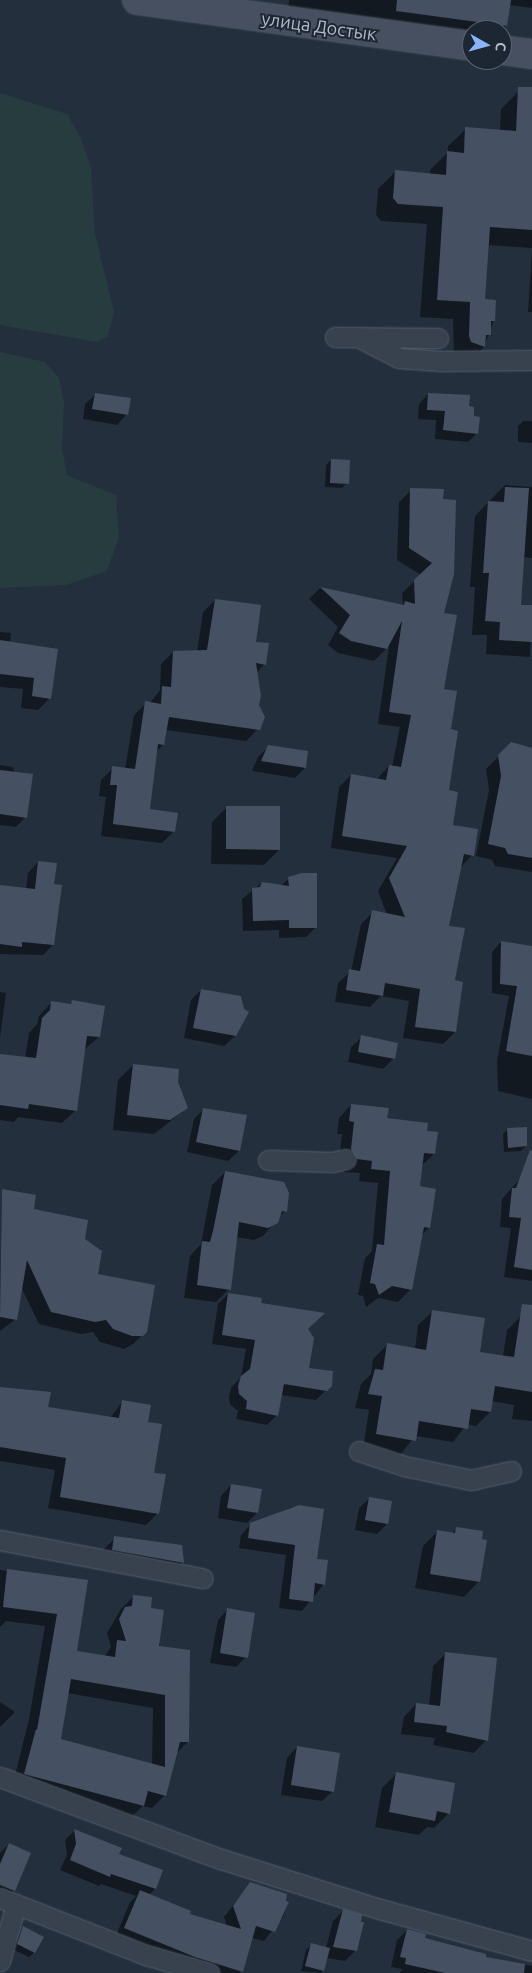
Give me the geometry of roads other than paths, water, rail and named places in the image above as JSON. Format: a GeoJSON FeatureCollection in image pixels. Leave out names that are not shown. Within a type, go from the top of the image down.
{"type":"FeatureCollection","features":[{"type":"Feature","properties":{"kind":"main road","name":"улица Достык"},"geometry":{"type":"LineString","coordinates":[[137,0],[462,45]]}},
{"type":"Feature","properties":{"kind":"main road"},"geometry":{"type":"LineString","coordinates":[[512,51],[532,54]]}},
{"type":"Feature","properties":{"kind":"street"},"geometry":{"type":"LineString","coordinates":[[335,336],[438,338]]}},
{"type":"Feature","properties":{"kind":"street"},"geometry":{"type":"LineString","coordinates":[[358,337],[399,358],[441,362],[532,360]]}},
{"type":"Feature","properties":{"kind":"street"},"geometry":{"type":"LineString","coordinates":[[268,1160],[332,1162],[346,1159]]}},
{"type":"Feature","properties":{"kind":"street"},"geometry":{"type":"LineString","coordinates":[[359,1451],[404,1466],[471,1480],[511,1472]]}},
{"type":"Feature","properties":{"kind":"street"},"geometry":{"type":"LineString","coordinates":[[0,1540],[202,1578]]}},
{"type":"Feature","properties":{"kind":"street"},"geometry":{"type":"LineString","coordinates":[[0,1777],[221,1858],[380,1909],[532,1950]]}},
{"type":"Feature","properties":{"kind":"street"},"geometry":{"type":"LineString","coordinates":[[0,1961],[8,1901],[146,1956],[209,1973]]}}]}
